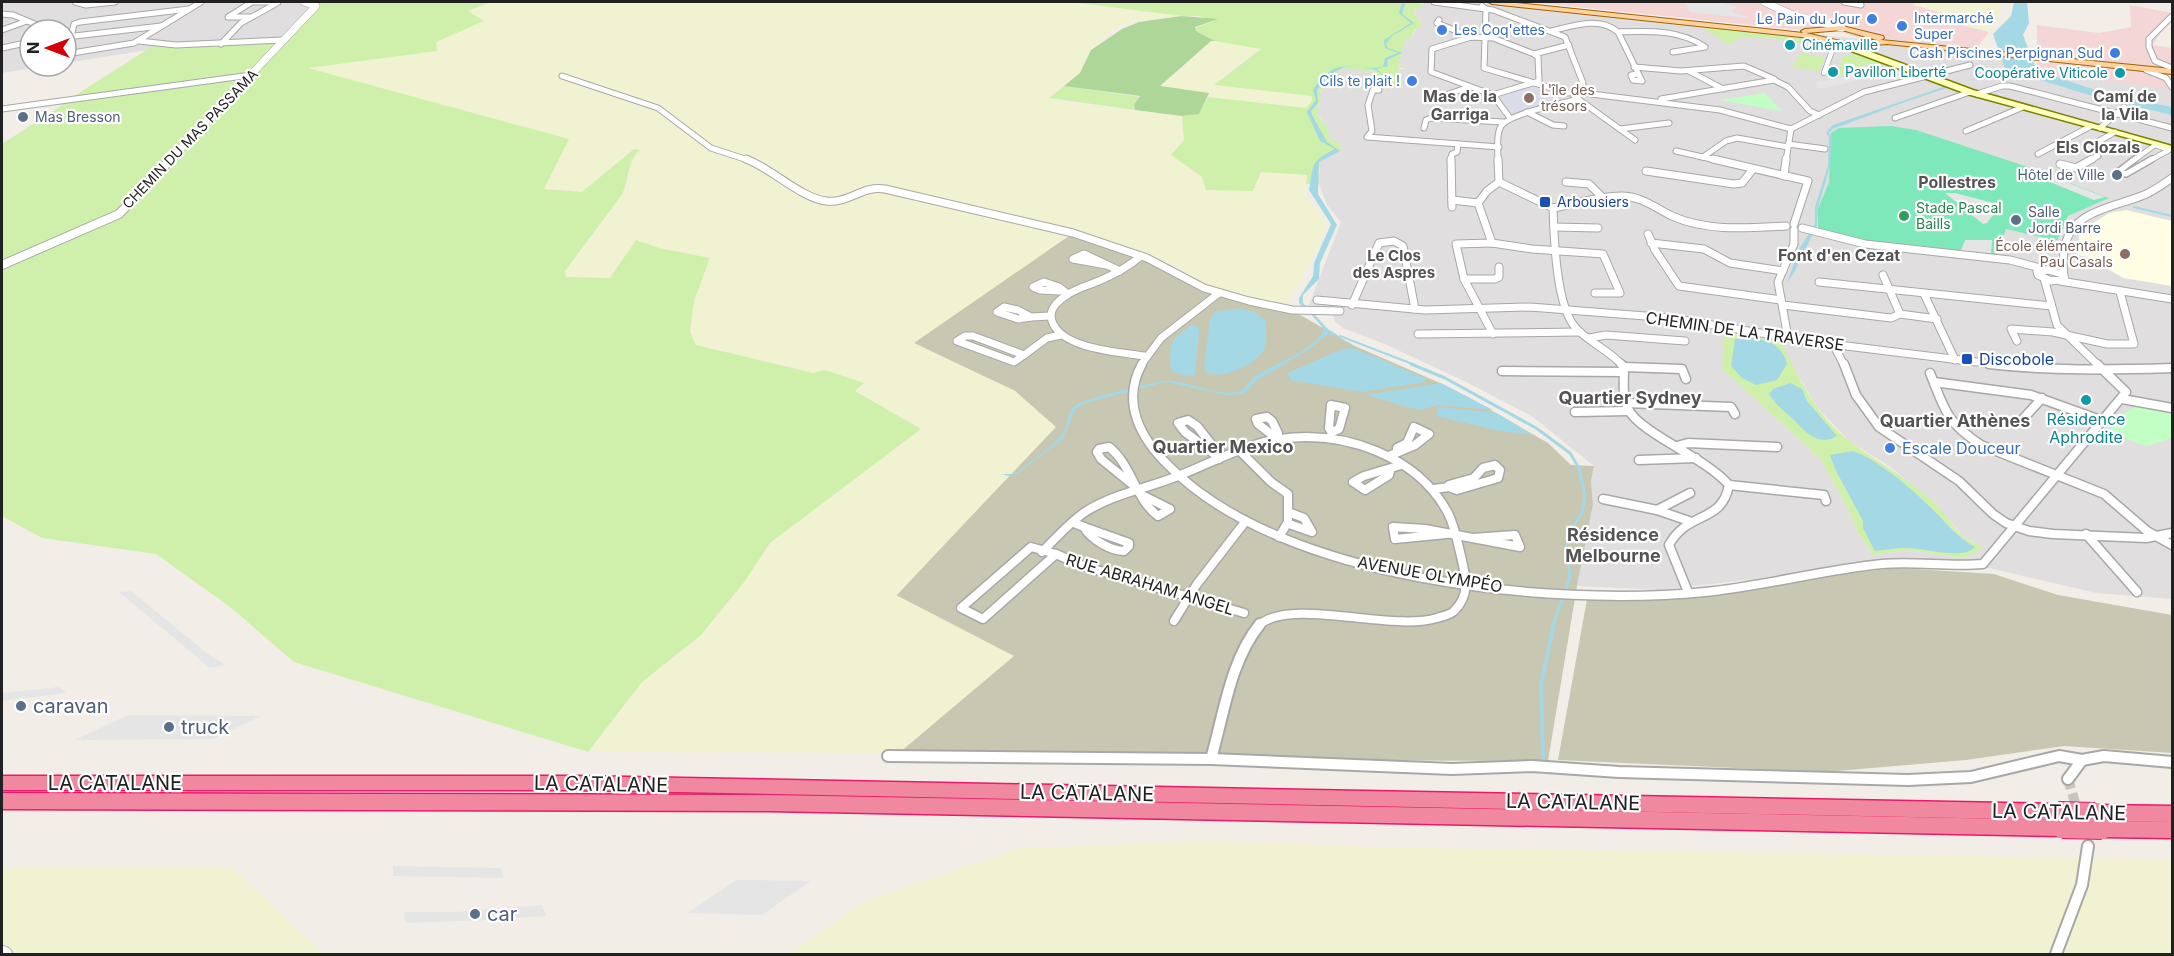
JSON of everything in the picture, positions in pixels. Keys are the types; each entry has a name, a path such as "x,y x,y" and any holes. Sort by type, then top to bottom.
{"highway":[{"name":"LA CATALANE","path":"2,783 574,783 2098,821 2172,830"},
{"name":"LA CATALANE","path":"2,801 792,803 2060,820"},
{"name":"LA CATALANE","path":"2098,821 2172,814"}],"main road":[{"path":"1491,2 1821,33 1841,44 1973,93 2170,148"},
{"path":"1516,2 1821,33 1842,28 1865,41"},
{"path":"1841,44 1865,41 1887,42 2143,67 2171,72"},
{"path":"1865,41 1862,48 1872,55"}],"street":[{"path":"75,2 86,5 115,2"},
{"path":"138,41 201,2"},
{"path":"250,17 228,17 252,2 279,2"},
{"path":"221,44 250,17 279,2"},
{"name":"CHEMIN DU MAS PASSAMA","path":"2,265 119,214 316,6 304,2"},
{"path":"1434,2 1500,12 1565,37 1569,45 1581,81 1575,94 1552,106 1527,112 1503,122 1499,129 1497,174 1499,182"},
{"path":"1443,2 1476,4 1486,9"},
{"path":"1764,2 1793,15 1842,28"},
{"path":"1844,2 1861,4"},
{"path":"78,23 189,9"},
{"path":"1486,9 1484,68 1575,94 1593,94 1720,110 1787,127 1805,122 1864,92 1970,65"},
{"path":"2,14 15,14 22,18"},
{"path":"2172,16 2149,39 2155,61 2171,72 2172,87"},
{"path":"1811,19 1823,26 1821,33"},
{"path":"1439,20 1437,23 1471,37"},
{"path":"2,30 18,24"},
{"path":"1551,31 1595,24 1611,26 1618,32 1637,74"},
{"path":"78,36 163,26"},
{"path":"1618,32 1671,33 1683,36 1704,47 1673,52"},
{"path":"1471,37 1493,38 1538,57 1539,81 1537,83 1493,95 1430,70 1432,49 1471,37"},
{"path":"78,52 138,41 221,44 283,40"},
{"path":"2,48 18,45"},
{"path":"1534,54 1569,45"},
{"path":"1824,73 1832,51"},
{"path":"2143,67 2154,65 2155,61"},
{"path":"1634,67 1689,71 1744,66 1788,87 1810,111 1819,115"},
{"path":"1689,71 1723,89"},
{"path":"2,109 251,75"},
{"path":"562,76 658,108 711,148 754,162 793,186 824,201 841,201 868,188 878,188 1034,222 1141,256 1219,293 1269,306 1314,312 1340,311"},
{"path":"1660,102 1661,99 1774,80"},
{"path":"1575,94 1576,82 1581,81"},
{"path":"1895,118 1973,93 2010,86 2172,128"},
{"path":"1435,96 1443,96 1469,87"},
{"path":"1379,90 1373,90 1368,100 1367,107 1372,131 1367,137 1499,147"},
{"path":"1575,94 1635,140"},
{"path":"1493,95 1510,118"},
{"path":"1966,131 2023,107"},
{"path":"2038,154 2096,127 2124,107"},
{"path":"1527,112 1553,125 1564,126"},
{"path":"1424,128 1426,120 1431,118 1503,122"},
{"path":"1620,129 1669,123"},
{"path":"1784,176 1788,145 1787,127"},
{"path":"2060,164 2076,168 2098,156 2094,144 2115,132"},
{"path":"1703,157 1726,140 1742,138 1825,149"},
{"path":"1458,144 1457,152 1451,157 1452,203 1478,203"},
{"path":"2155,145 2169,150 2126,174 2118,172 2137,159 2155,145"},
{"path":"1676,151 1808,181 1794,244 1778,282 1788,338"},
{"path":"1646,171 1734,184 1742,183 1753,169"},
{"path":"2015,528 2126,392 2068,337 2055,321 2051,306 2059,278 2063,243 2067,233 2078,221 2098,210 2144,195 2172,178"},
{"path":"1492,243 1480,215 1478,203 1487,191 1499,182"},
{"path":"1499,182 1553,208 1622,196 1647,201 1682,220 1714,227 1749,229 1797,227 1865,243 2010,260 2027,264 2041,271 2053,270 2059,278"},
{"path":"1566,182 1589,184 1604,199"},
{"path":"1553,208 1556,251 1566,309 1571,322 1580,332 1608,350 1624,370 1628,407 1639,421 1716,470 1729,484 1824,495 1827,501"},
{"path":"1554,227 1598,228"},
{"path":"1648,234 1651,243 1679,286 1891,318 1900,314 1936,319"},
{"path":"1352,304 1379,243 1394,241 1403,246 1415,309"},
{"path":"1493,334 1464,279 1456,244 1492,243 1603,254 1620,293 1595,293"},
{"path":"1651,243 1704,249 1730,263 1783,271"},
{"path":"1141,256 1120,270 1064,292 1050,316 1053,326 1061,335 1076,343 1144,356"},
{"path":"1106,265 1120,270"},
{"path":"1464,279 1495,279 1499,277 1498,267"},
{"path":"2041,271 2044,278 2059,278 2120,292 2172,299"},
{"path":"1883,275 1900,314"},
{"path":"1819,282 2051,306"},
{"path":"2017,341 2011,329 2060,333 2068,337 2125,345 2134,344 2120,292"},
{"name":"AVENUE OLYMPÉO","path":"1219,293 1171,327 1144,356 1133,383 1132,403 1136,422 1154,450 1178,476 1245,522 1279,537 1348,560 1404,573 1465,582 1580,594 1631,596 1780,582 1837,569 1881,564 1908,562 1958,567 1983,564 2015,528"},
{"path":"1924,294 1955,360"},
{"name":"CHEMIN DE LA TRAVERSE","path":"1317,300 1415,309 1566,309 1671,318 1788,338 2016,367 2102,370 2172,368"},
{"path":"1031,317 1050,316"},
{"path":"1418,334 1580,332"},
{"path":"1024,355 973,336 965,336 957,341 1014,362 1024,355 1047,338 1061,335"},
{"path":"1589,338 1606,335 1685,341"},
{"path":"1833,344 1856,395 1879,427 1959,481 1993,514 2015,528 2053,534 2132,538 2172,533"},
{"path":"1502,371 1682,369 1686,379"},
{"path":"1930,373 1948,420 1963,434 1981,446 2104,494 2147,531 2172,545"},
{"path":"1934,381 2042,398 2103,421"},
{"path":"2023,419 2042,398"},
{"path":"2122,399 2172,408"},
{"path":"1575,412 1628,407 1731,407 1734,414"},
{"path":"1188,420 1192,422 1215,448 1216,456 1185,432 1178,423 1188,420"},
{"path":"1056,554 983,619 962,608 1031,548 1042,552 1089,509 1178,476 1216,456 1242,452 1277,438 1331,435 1389,456 1434,489 1450,517 1451,535 1465,582 1466,596 1458,609 1432,619 1370,620 1286,614 1263,621 1252,632 1240,656 1211,759"},
{"path":"1677,446 1688,443 1777,447"},
{"path":"1099,449 1112,449 1134,478 1138,490 1101,459 1097,452 1099,449"},
{"path":"1389,456 1397,451"},
{"path":"1242,452 1271,482 1288,494 1289,524 1286,531 1279,537"},
{"path":"1639,460 1696,458"},
{"path":"1390,471 1401,465"},
{"path":"1434,489 1449,487 1456,489 1498,478 1500,470 1495,465 1483,468 1474,478 1449,485 1449,487"},
{"path":"1688,592 1669,545 1673,533 1689,521 1723,506 1729,496 1729,484"},
{"path":"1657,510 1689,493"},
{"path":"1603,500 1657,510 1689,521"},
{"path":"1288,512 1306,519 1311,525 1312,532 1289,524"},
{"path":"1174,621 1189,596 1245,522"},
{"path":"1074,523 1084,527"},
{"path":"1451,535 1395,538 1393,527 1473,538"},
{"path":"2086,534 2137,592"},
{"name":"RUE ABRAHAM ANGEL","path":"1042,552 1056,554 1083,566 1244,613"},
{"path":"888,756 1110,760 1211,759 1452,769 1532,766 1619,772 1908,780 1971,777 2059,756 2082,760 2104,756 2172,762"},
{"path":"2068,779 2082,760"},
{"path":"2056,954 2082,885 2088,846"}],"shaded area":[{"path":"2,2 299,2 313,7 283,37 275,40 174,45 160,42 147,50 78,61 78,18 18,18 18,70 2,73"},
{"path":"491,2 1069,2 1182,16 1132,21 1115,28 1091,50 1080,74 1050,95 1055,100 1070,103 1182,116 1184,140 1171,155 1202,177 1261,172 1307,175 1305,195 1326,221 1325,233 1286,307 1211,289 1149,258 1073,233 914,343 1015,391 1056,427 896,595 1014,656 899,753 589,752 642,682 701,635 745,581 770,543 921,429 854,390 864,384 825,370 813,373 696,345 690,332 694,301 709,258 659,248 636,240 610,278 566,277 565,271 603,223 628,184 630,163 639,150 634,149 582,192 543,189 568,139 306,68 437,51 435,42 483,21 467,12"},
{"path":"1426,2 1473,2 1975,50 2000,55 2005,66 2171,88 2172,599 2096,593 1963,562 1896,558 1779,576 1660,590 1577,586 1593,504 1591,481 1594,466 1533,417 1387,345 1345,329 1335,322 1331,309 1309,305 1341,222 1327,205 1319,184 1320,163 1324,157 1341,145 1327,138 1323,121 1317,114 1321,89 1339,70 1346,67 1374,72 1395,85 1403,81 1397,69 1406,69 1398,66 1405,39 1411,38 1421,21 1415,16 1414,10","holes":["1793,367 1817,407 1849,441 1889,466 1936,504 1965,539 1982,546 1962,558 1907,550 1873,555 1858,533 1849,511 1820,458 1722,369"]},
{"path":"1529,2 1916,2 1914,5 1966,19 1962,25 1989,32 1975,50 1858,38 1818,23 1821,27 1799,30"},
{"path":"1675,2 1719,2 1738,7 1732,12 1748,16 1745,18 1690,12 1686,4"},
{"path":"1916,2 2001,2 1998,22 1989,32 1962,24 1966,19 1913,5"},
{"path":"2130,5 2172,13 2153,45 2172,48 2172,89 2045,73 2037,65 2037,25 2099,33 2131,27"},
{"path":"1212,41 1262,48 1223,76 1215,85 1313,96 1312,101 1306,108 1208,97 1208,95 1159,86"},
{"path":"1865,66 1884,74 1821,89 1817,87 1816,82 1850,76 1849,70"},
{"path":"1539,85 1566,94 1566,96 1513,114 1510,114 1497,98"},
{"path":"2043,173 2105,197 2094,200 2035,176"},
{"path":"1945,193 1955,193 2001,205 1987,223 1983,224"},
{"name":"École élémentaire Pau Casals","path":"2126,210 2172,221 2172,286 2123,278 2088,257 2078,255 2079,236 2109,213"},
{"name":"Quartier Mexico","path":"1073,233 1286,307 1355,346 1475,401 1548,443 1571,465 1594,466 1591,481 1593,504 1548,761 1314,760 899,753 896,596 1055,427 1015,391 913,343"},
{"path":"1965,240 1992,240 1991,255 1960,253"},
{"path":"1898,568 1994,574 2058,595 2172,615 2172,753 2064,746 1966,760 1825,772 1558,760 1587,599"},
{"path":"131,591 208,654 225,665 210,668 119,592"},
{"path":"59,687 66,693 2,701 2,693"},
{"name":"truck","path":"128,715 261,716 213,739 75,740"},
{"path":"1212,841 1414,848 2172,859 2172,954 789,954 863,902 1020,848"},
{"name":"car","path":"393,866 501,868 504,878 393,876"},
{"path":"232,867 323,954 18,954 2,946 2,868"},
{"path":"736,880 811,881 762,915 688,913"},
{"name":"car","path":"542,905 546,916 486,920 405,923 404,912 456,912"}],"green space":[{"path":"307,2 491,2 468,11 484,21 436,42 437,51 308,68 569,139 544,189 582,192 634,149 640,150 632,160 621,196 565,271 566,277 610,278 636,240 659,248 710,258 694,301 690,332 696,345 813,373 825,370 864,383 855,391 921,429 770,543 745,581 701,635 642,682 588,752 294,662 230,607 156,554 42,538 2,516 2,267 111,221 319,6"},
{"path":"1070,2 1418,2 1425,5 1414,10 1414,14 1422,23 1418,29 1415,29 1411,38 1405,39 1398,66 1406,67 1397,69 1403,81 1399,83 1401,85 1395,85 1374,72 1343,68 1321,89 1317,115 1326,125 1329,135 1325,135 1341,145 1340,151 1321,162 1319,184 1306,184 1307,175 1261,172 1253,191 1206,190 1202,177 1171,155 1184,140 1182,116 1199,114 1208,97 1306,108 1312,101 1312,96 1214,85 1261,49 1215,41 1196,31 1195,28 1214,21 1199,16 1182,16"},
{"path":"1182,16 1218,19 1195,27 1196,31 1215,41 1211,41 1160,86 1209,93 1199,114 1182,116 1135,110 1134,105 1140,96 1064,86 1080,73 1091,50 1122,29 1139,22"},
{"path":"1699,26 1811,38 1883,62 1849,70 1850,77 1837,75 1843,56 1854,55 1852,52 1765,37 1740,38 1730,45"},
{"path":"279,42 249,74 71,98 154,45"},
{"path":"1800,53 1825,58 1819,71 1793,67"},
{"path":"246,77 115,214 2,263 2,144 67,102"},
{"path":"1064,86 1141,97 1134,105 1135,110 1049,98"},
{"path":"1765,93 1782,111 1720,100"},
{"path":"1891,126 1916,130 2028,167 2109,198 2068,216 2057,241 2006,229 1996,256 1860,241 1818,228 1818,209 1829,182 1831,133 1839,128"},
{"path":"1724,331 1781,342 1810,396 1828,421 1851,442 1926,495 1944,512 1966,539 1983,546 1978,552 1962,558 1907,550 1873,555 1858,533 1849,511 1820,458 1722,369"},
{"path":"2138,404 2172,410 2172,438 2146,446 2108,432 2122,415"}],"water":[{"path":"1402,2 1405,4 1402,14 1414,23 1392,36 1386,44 1388,48 1402,53 1387,60 1388,66 1376,69 1398,86 1374,69 1356,67 1383,67 1385,58 1398,53 1385,48 1384,40 1411,23 1399,13"},
{"path":"2014,2 2027,2 2029,23 2023,35 2037,71 2108,94 2172,107 2172,115 2096,97 2011,71 1952,84 2006,71 1993,34 2011,16"},
{"path":"1345,67 1331,74 1317,90 1318,103 1311,111 1327,142 1340,151 1319,162 1318,194 1337,225 1320,263 1319,279 1303,295 1303,303 1309,309 1305,309 1299,303 1299,298 1313,276 1314,263 1331,224 1309,190 1312,174 1314,164 1335,149 1320,141 1307,112 1316,100 1313,90 1322,79 1337,68"},
{"path":"1946,86 1950,87 1838,127 1829,133 1832,138 1830,166 1818,208 1817,225 1787,283 1799,249 1815,224 1815,207 1828,166 1829,137 1826,133 1833,125"},
{"path":"1239,308 1254,312 1265,320 1264,349 1255,360 1238,370 1221,374 1206,372 1204,365 1210,321 1214,312"},
{"path":"1309,312 1342,338 1328,334 1308,350 1256,381 1244,394 1226,395 1166,382 1086,403 1075,410 1063,439 1017,474 1009,476 1001,474 1017,472 1051,446 1065,429 1073,408 1087,400 1166,381 1181,382 1229,393 1241,390 1253,378 1303,351 1319,337 1324,329"},
{"path":"1193,324 1198,326 1199,332 1195,375 1188,376 1171,371 1170,353 1175,339"},
{"path":"1750,338 1769,342 1782,352 1787,364 1777,380 1756,385 1742,378 1731,366 1735,339"},
{"path":"1353,348 1427,379 1425,382 1362,392 1290,380 1288,373 1342,349"},
{"path":"1441,383 1493,410 1438,405 1419,410 1366,395"},
{"path":"1790,383 1802,389 1807,401 1837,436 1825,440 1814,437 1775,402 1769,394 1773,389"},
{"path":"1438,407 1497,413 1533,435 1500,431 1436,416"},
{"path":"1853,451 1872,460 1893,475 1922,499 1956,533 1975,547 1962,553 1912,548 1875,551 1863,528 1863,521 1830,455"}],"waterway":[{"path":"2134,207 2172,216"},
{"path":"1340,336 1415,365"},
{"path":"1411,364 1445,378 1536,428 1570,453 1579,468 1585,496 1582,513 1569,533 1566,548 1570,577 1553,625"},
{"path":"1543,761 1541,684 1554,624"}],"tunnel":[{"path":"2068,779 2078,813"}],"place":[{"name":"Le Pain du Jour","path":"1872,19"},
{"name":"Intermarché Super","path":"1902,26"},
{"name":"Les Coq'ettes","path":"1442,30"},
{"name":"Cinémaville","path":"1790,45"},
{"name":"Cash Piscines Perpignan Sud","path":"2115,53"},
{"name":"Pavillon Liberté","path":"1833,72"},
{"name":"Coopérative Viticole","path":"2120,73"},
{"name":"Cils te plait !","path":"1412,81"},
{"name":"L'île des trésors","path":"1529,98"},
{"name":"Mas Bresson","path":"23,117"},
{"name":"Hôtel de Ville","path":"2117,175"},
{"name":"Arbousiers","path":"1545,202"},
{"name":"Stade Pascal Baills","path":"1904,216"},
{"name":"Salle Jordi Barre","path":"2016,220"},
{"name":"École élémentaire Pau Casals","path":"2125,254"},
{"name":"Discobole","path":"1967,359"},
{"name":"Résidence Aphrodite","path":"2086,400"},
{"name":"Escale Douceur","path":"1890,448"},
{"name":"caravan","path":"21,706"},
{"name":"truck","path":"169,727"},
{"name":"car","path":"475,914"}],"district":[{"name":"Mas de la Garriga","path":"1460,105"},
{"name":"Camí de la Vila","path":"2125,105"},
{"name":"Els Clozals","path":"2098,147"},
{"name":"Pollestres","path":"1957,182"},
{"name":"Font d'en Cezat","path":"1839,255"},
{"name":"Le Clos des Aspres","path":"1394,264"},
{"name":"Quartier Sydney","path":"1630,398"},
{"name":"Quartier Athènes","path":"1955,421"},
{"name":"Quartier Mexico","path":"1223,447"},
{"name":"Résidence Melbourne","path":"1613,545"}]}
